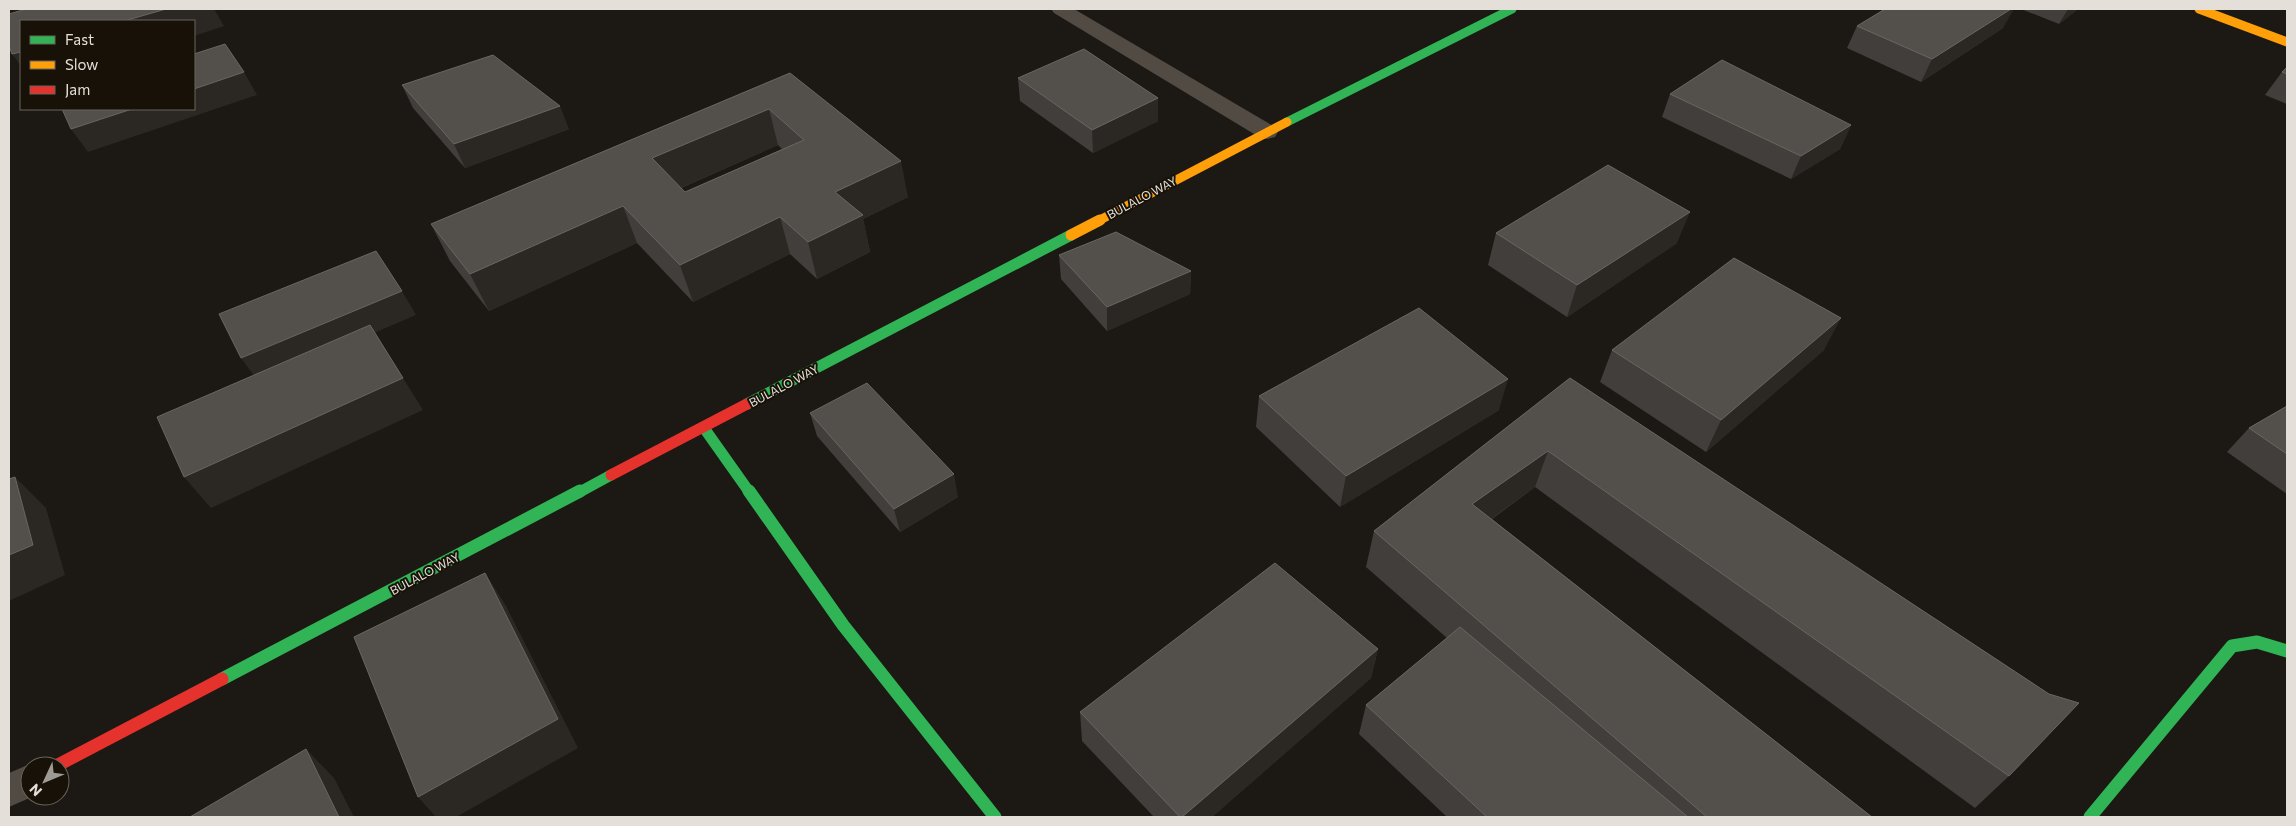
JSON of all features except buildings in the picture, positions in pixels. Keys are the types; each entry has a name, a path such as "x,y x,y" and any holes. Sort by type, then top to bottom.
{"street":[{"path":"1061,9 1267,132"},
{"name":"BULALO WAY","path":"70,759 1267,132 1512,9"},
{"path":"2199,9 2287,42"},
{"path":"704,428 843,625 995,817"},
{"path":"2090,817 2232,646 2257,642 2287,651"}],"traffic: fast":[{"path":"1287,122 1512,9"},
{"path":"747,404 1071,235"},
{"path":"704,428 843,625 995,817"},
{"path":"222,679 611,475"},
{"path":"2090,817 2232,646 2257,642 2287,651"}],"traffic: slow":[{"path":"2199,9 2287,42"},
{"path":"1071,235 1287,122"}],"traffic: jam":[{"path":"611,475 747,404"},
{"path":"70,759 222,679"}]}
